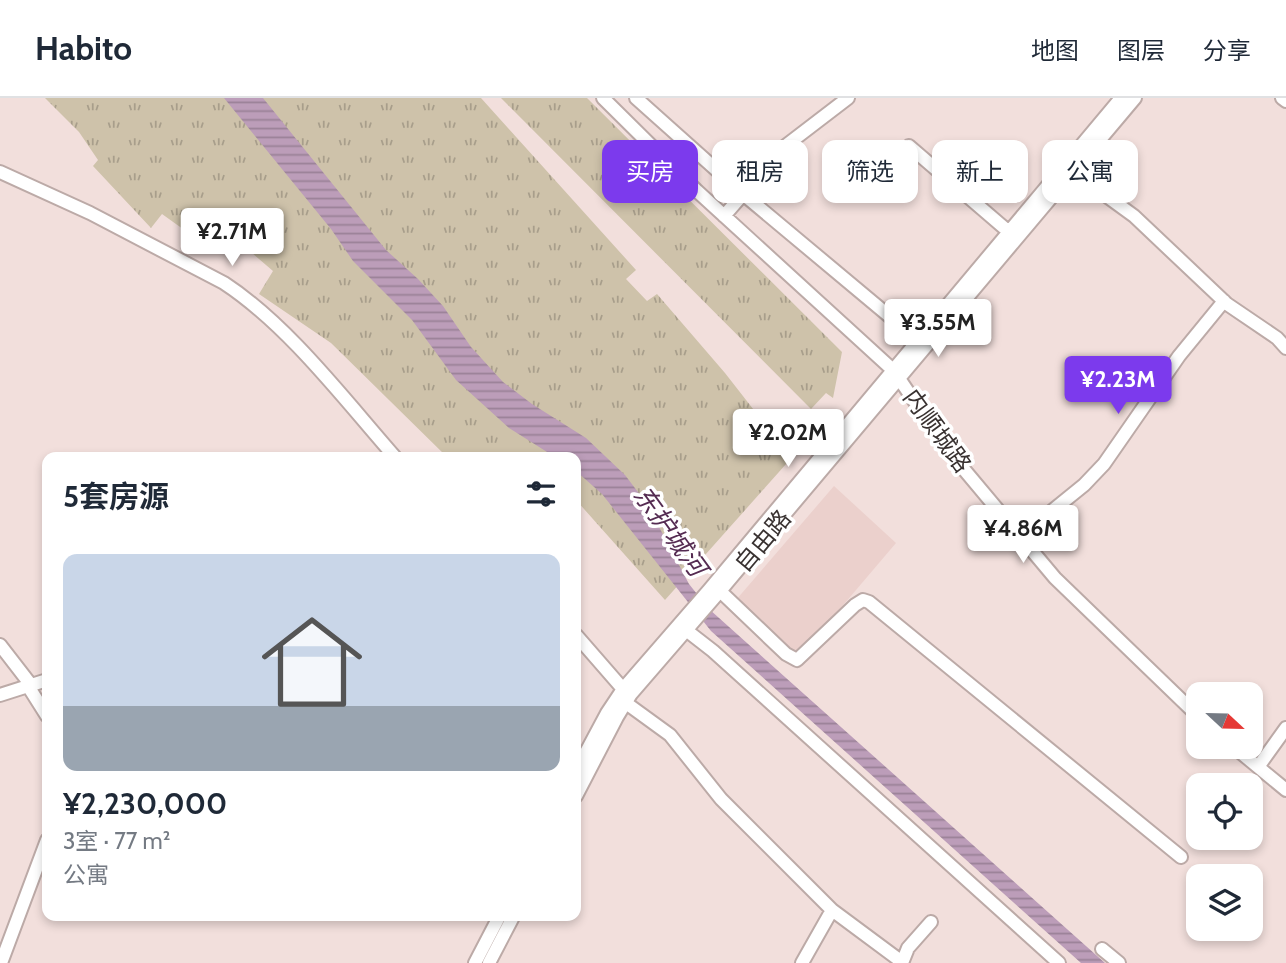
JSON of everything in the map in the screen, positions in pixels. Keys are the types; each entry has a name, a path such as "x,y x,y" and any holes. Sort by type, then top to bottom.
{"street":[{"name":"内顺城路","path":"603,98 724,216 896,375 946,448 1055,578 1186,704"},
{"path":"636,98 712,166"},
{"path":"793,140 848,98"},
{"name":"自由路","path":"1090,140 1121,98"},
{"name":"自由路","path":"1096,140 1135,98"},
{"path":"1282,98 1286,101"},
{"path":"918,154 1009,232"},
{"path":"0,172 90,213 242,295 316,368 391,452"},
{"name":"自由路","path":"896,375 919,341 1009,232 1042,197"},
{"name":"自由路","path":"688,623 1042,201"},
{"path":"724,216 735,203"},
{"path":"754,203 919,341"},
{"path":"1117,203 1135,216 1224,301 1277,338 1286,348"},
{"path":"1022,539 1104,464 1179,356 1224,301"},
{"path":"715,593 786,654 797,660 855,605 863,600 869,602 1181,857"},
{"path":"581,762 623,689 688,623"},
{"path":"581,787 626,703 688,623"},
{"path":"688,623 713,651 1059,963"},
{"path":"581,641 623,689"},
{"path":"0,645 30,685 42,707"},
{"path":"0,695 42,681"},
{"path":"626,703 670,735 721,799 832,910 874,943 902,962 908,948 931,922"},
{"path":"1258,767 1286,728"},
{"path":"1250,760 1286,790"},
{"path":"1,963 42,853"},
{"path":"802,963 832,910"},
{"path":"475,963 497,921"},
{"path":"489,963 511,921"},
{"path":"1102,949 1119,963"}],"shaded area":[{"path":"224,98 263,98 386,250 443,306 471,347 503,382 586,438 625,475 647,504 689,584 709,609 1105,963 1081,963 711,631 602,494 581,475 581,452 547,452 509,428 456,380 412,320 353,261 331,229"},
{"path":"834,486 896,543 799,657 736,600"}],"green space":[{"path":"45,98 481,98 636,270 626,279 647,301 657,294 725,373 771,432 795,454 665,600 581,506 581,452 442,452 331,343 259,294 273,271 223,228 208,247 162,214 151,228 93,166 98,160 79,132"},
{"path":"501,98 587,98 629,140 602,140 602,199"},
{"path":"606,203 692,203 842,352 833,398 826,393 811,409"}],"water label":[{"name":"东护城河","path":"670,531"}]}
